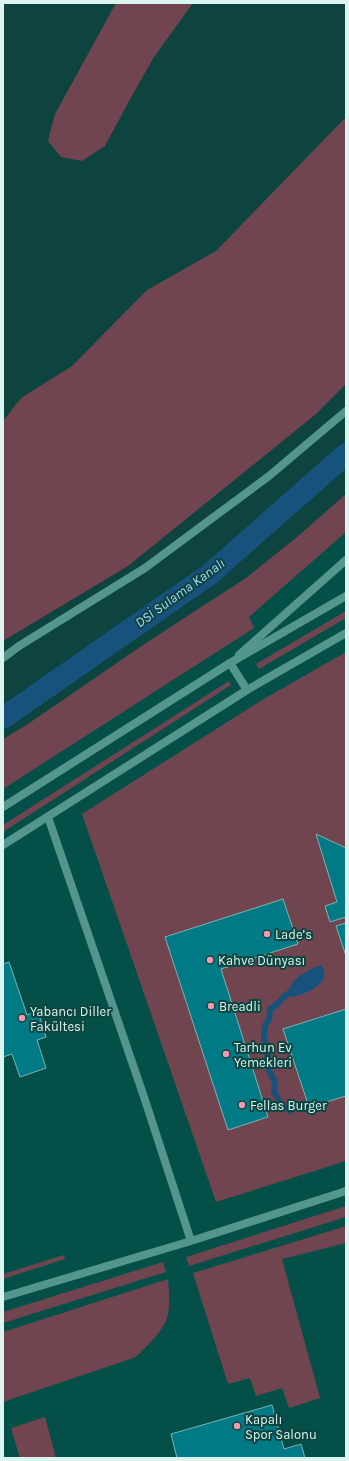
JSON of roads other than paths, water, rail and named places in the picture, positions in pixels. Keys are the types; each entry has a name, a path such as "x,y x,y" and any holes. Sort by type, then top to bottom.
{"street":[{"path":"3,658 145,568 269,476 346,411"},
{"path":"230,663 346,560"},
{"path":"3,806 230,663 346,596"},
{"path":"3,845 247,690 346,633"},
{"path":"230,663 247,690"},
{"path":"48,817 144,1097 191,1241"},
{"path":"3,1298 191,1241 346,1191"}],"water":[{"path":"321,965 324,971 324,977 321,983 310,991 297,996 291,997 287,994 292,984 300,976"}],"waterway":[{"name":"DSİ Sulama Kanalı","path":"3,718 210,574 346,454"},
{"path":"287,994 270,1009 269,1020 266,1023 264,1032 264,1039 268,1049 267,1060 269,1071 275,1082 274,1092 282,1105 290,1111"}],"place":[{"name":"Lade’s","path":"267,934"},
{"name":"Kahve Dünyası","path":"210,960"},
{"name":"Breadli","path":"211,1006"},
{"name":"Yabancı Diller Fakültesi","path":"22,1018"},
{"name":"Tarhun Ev Yemekleri","path":"226,1054"},
{"name":"Fellas Burger","path":"242,1105"},
{"name":"Kapalı Spor Salonu","path":"237,1426"}]}
